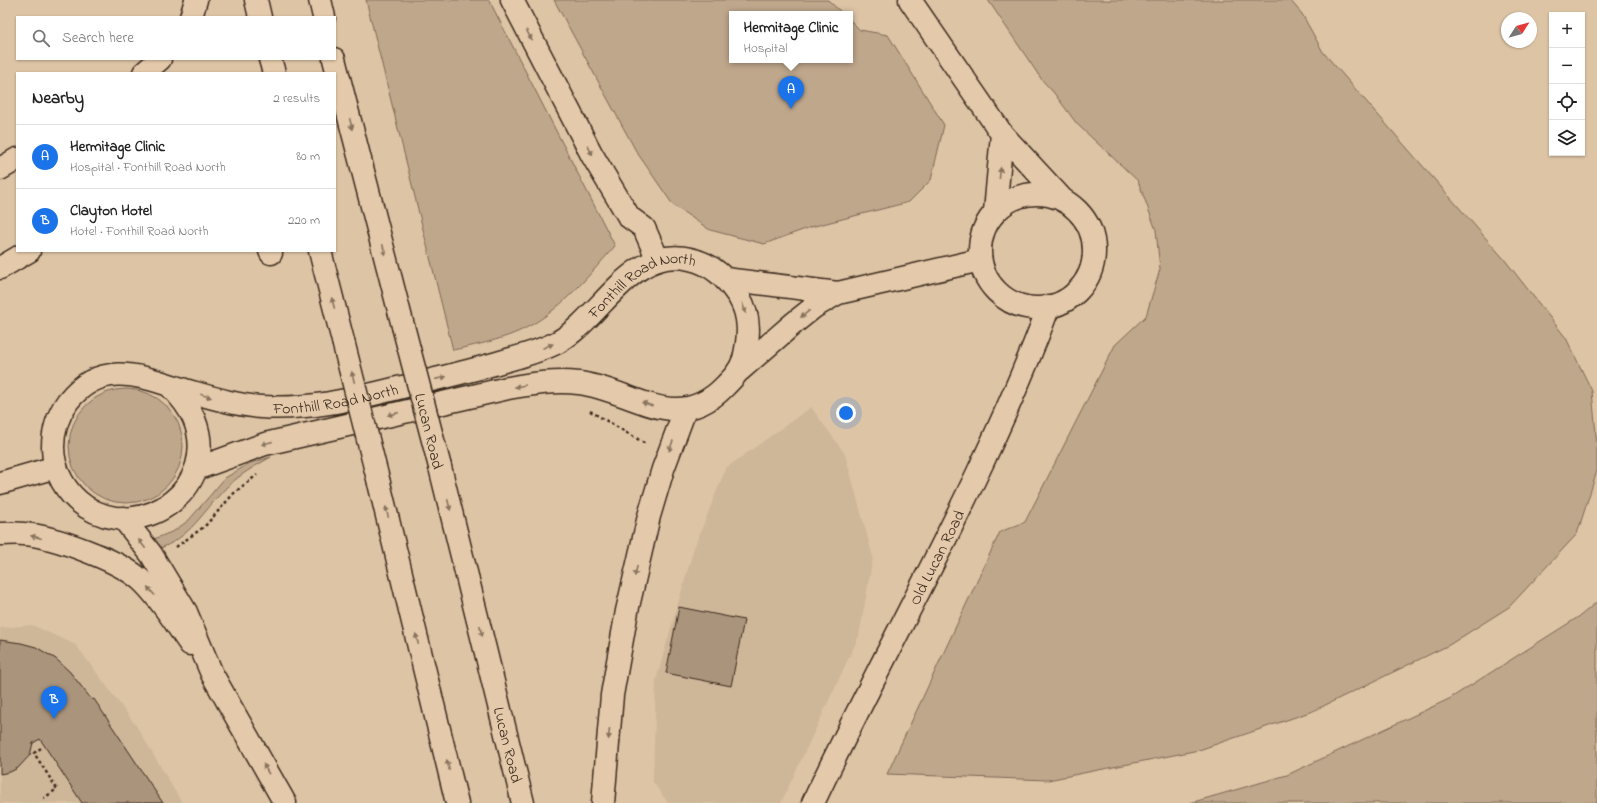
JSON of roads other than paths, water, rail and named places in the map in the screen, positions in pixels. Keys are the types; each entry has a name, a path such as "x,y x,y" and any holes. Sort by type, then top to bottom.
{"main road":[{"path":"191,16 196,0"},
{"path":"256,0 260,16"},
{"path":"320,0 324,16"},
{"path":"512,0 592,155 629,217 644,228 658,260"},
{"path":"910,0 1002,134 1063,200 1079,212 1089,229 1094,248 1091,268 1082,286 1067,299 1049,306 1030,308 1013,302 997,292 986,277 980,260 980,242 985,226 995,212 1008,201 1025,195 1044,194 1063,200"},
{"path":"145,72 159,60"},
{"path":"270,60 274,72"},
{"name":"Lucan Road","path":"334,60 440,467 523,803"},
{"path":"995,212 1002,134"},
{"path":"0,169 16,160"},
{"path":"0,268 27,252"},
{"path":"320,252 380,483 457,803"},
{"name":"Fonthill Road North","path":"169,385 186,404 195,422 199,441 196,469 192,480 165,509 144,516 123,518 97,512 84,506 74,497 63,482 56,467 53,450 54,434 62,409 72,396 85,385 101,378 118,374 136,374 169,385 242,405 268,407 305,406 335,403 471,371 532,354 560,341 580,324 626,279 644,266 658,260 673,257 704,263 725,279 742,301 749,322 748,343 740,370 719,393 703,404 685,410 664,410 644,404 628,396 580,383 544,382 508,388 265,444 196,469"},
{"path":"740,370 794,322 814,307 838,293 980,260"},
{"path":"725,279 838,293"},
{"name":"Old Lucan Road","path":"813,803 986,458 1032,353 1049,306"},
{"path":"603,803 612,695 627,611 649,516 663,469 685,410"},
{"path":"0,483 56,467"},
{"path":"123,518 151,554 186,612 212,674"},
{"path":"0,534 25,534 51,540 117,563 141,580 153,593 212,674 285,803"}],"place":[{"name":"Hermitage Clinic","path":"791,109"},
{"name":"Clayton Hotel","path":"54,719"}]}
